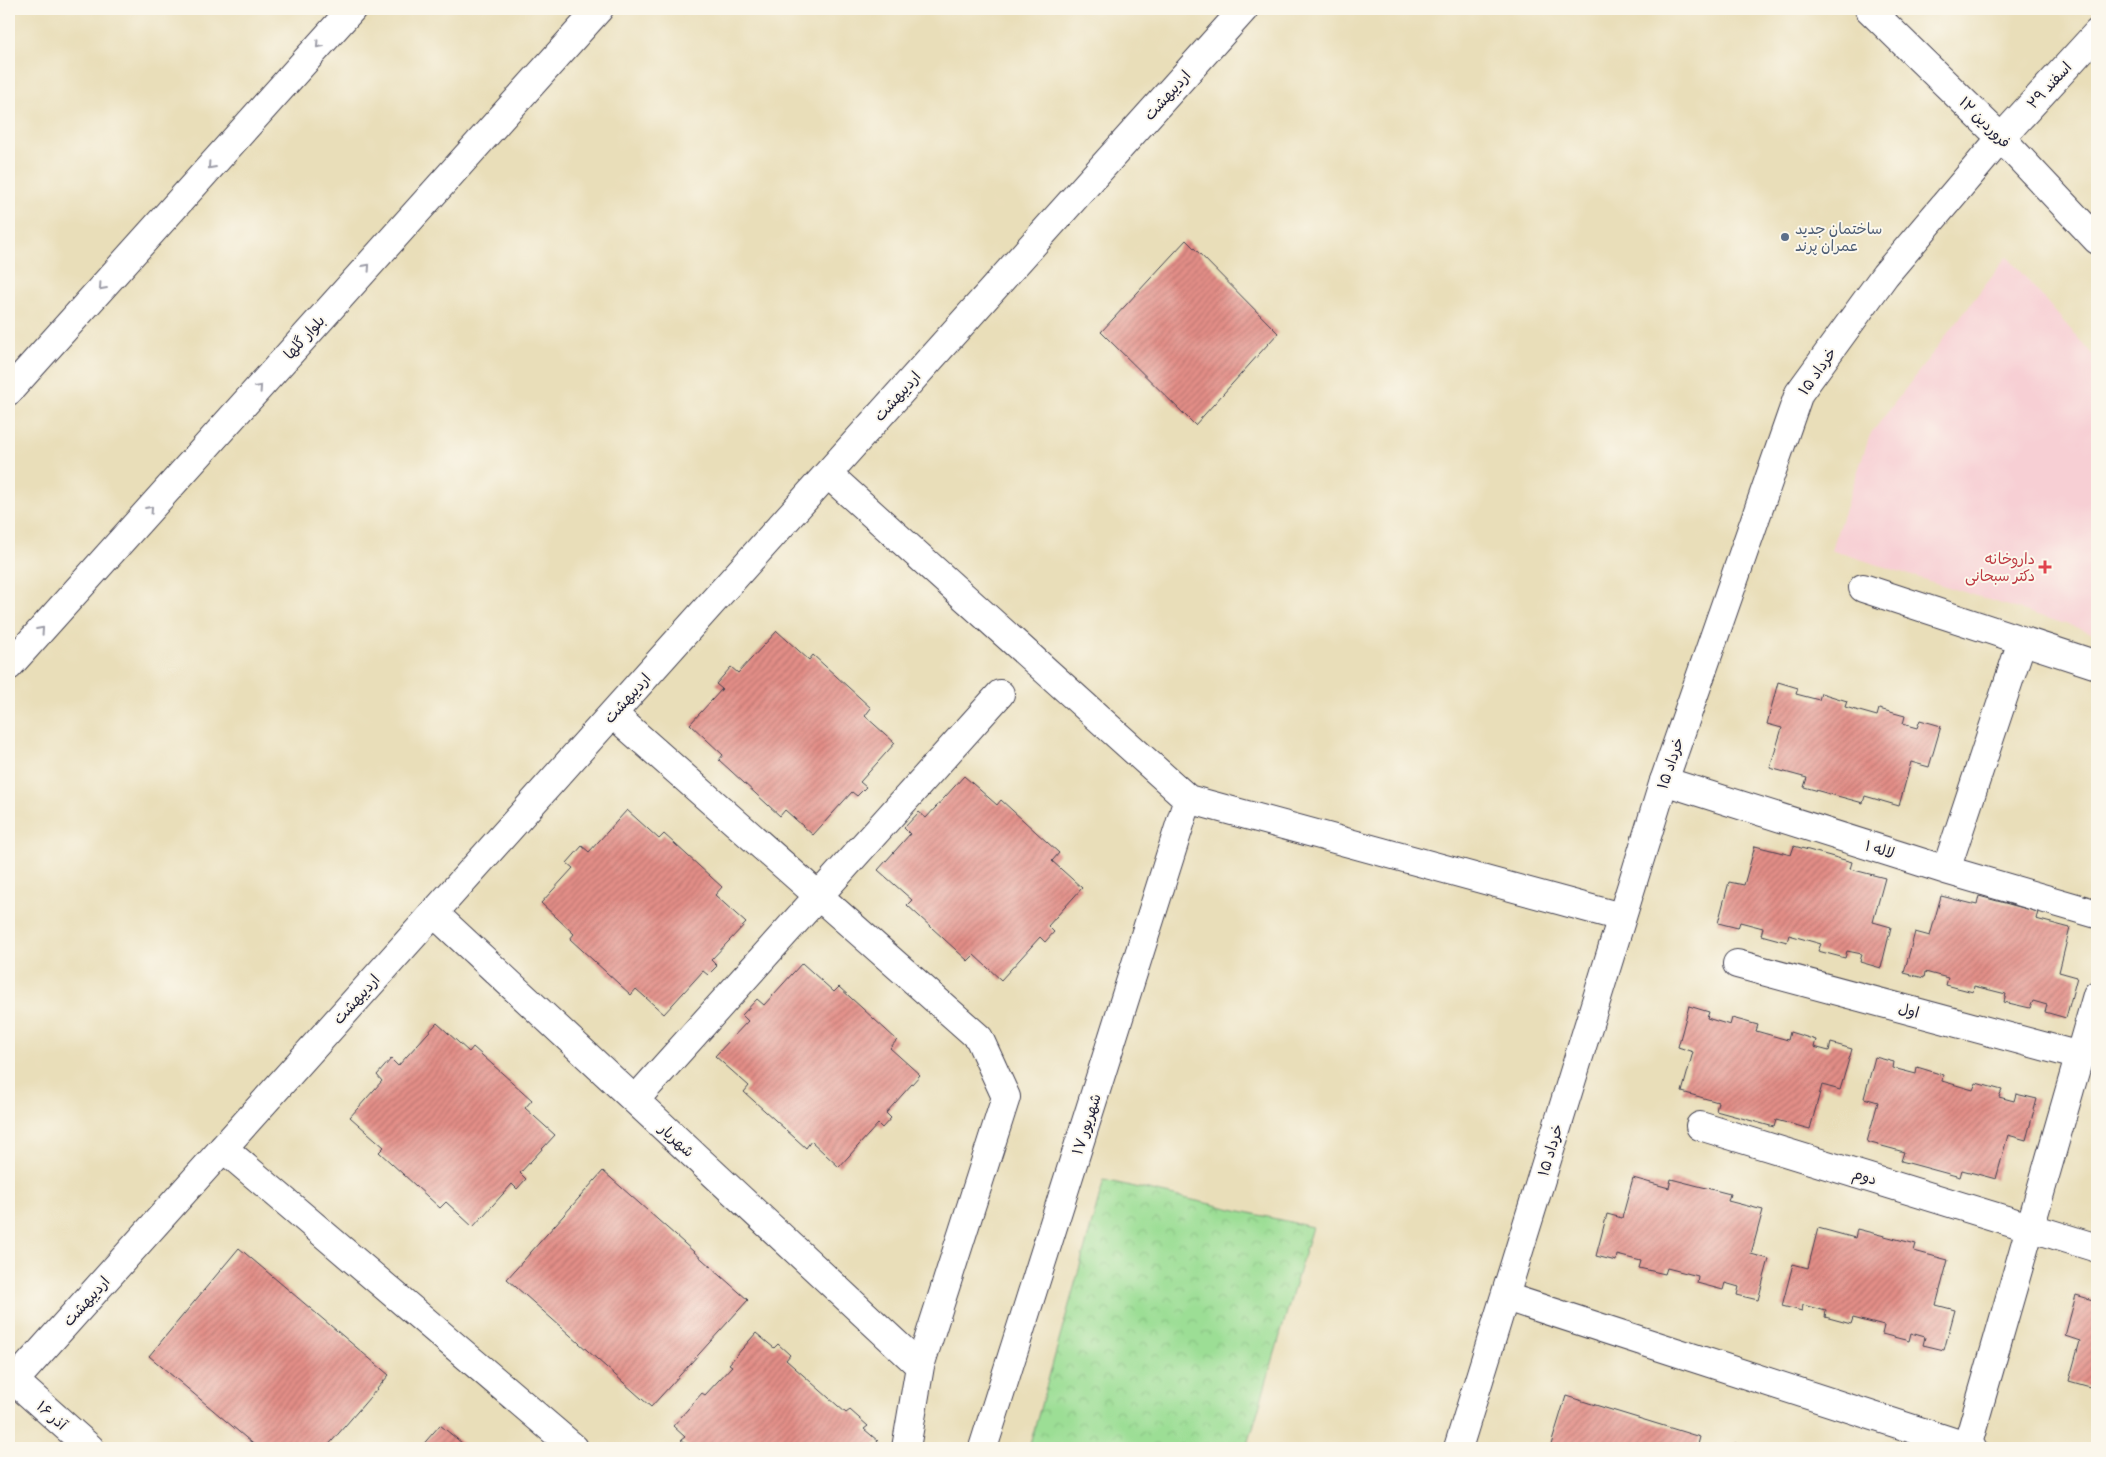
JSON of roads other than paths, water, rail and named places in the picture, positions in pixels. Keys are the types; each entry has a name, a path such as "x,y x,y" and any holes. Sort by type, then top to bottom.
{"street":[{"path":"9,391 352,9"},
{"name":"بلوار گلها","path":"9,666 599,9"},
{"name":"اردیبهشت","path":"10,1381 223,1148 1244,9"},
{"name":"۱۲ فروردین","path":"1869,9 2001,138 2097,240"},
{"name":"۲۹ اسفند","path":"2001,138 2097,33"},
{"name":"۱۵ خرداد","path":"1458,1448 1664,781 1799,393 1885,275 2001,138"},
{"path":"828,474 1188,799 1621,917"},
{"path":"1863,588 2097,665"},
{"path":"1946,870 2022,641"},
{"path":"635,1100 1000,694"},
{"path":"613,714 979,1038 1006,1097 920,1366 906,1448"},
{"name":"لاله ۱","path":"1664,781 1946,870 2097,914"},
{"name":"۱۷ شهریور","path":"983,1448 1188,799"},
{"name":"شهریار","path":"434,913 920,1366"},
{"name":"اول","path":"1738,964 2080,1056"},
{"path":"1506,1297 1911,1439 1969,1447 2097,995"},
{"name":"دوم","path":"1700,1126 2031,1226 2097,1248"},
{"path":"223,1148 574,1448"},
{"name":"۱۶ آذر","path":"10,1381 90,1448"}],"place":[{"name":"ساختمان جدید عمران پرند","path":"1785,237"},
{"name":"داروخانه دکتر سبحانی","path":"2045,567"}]}
